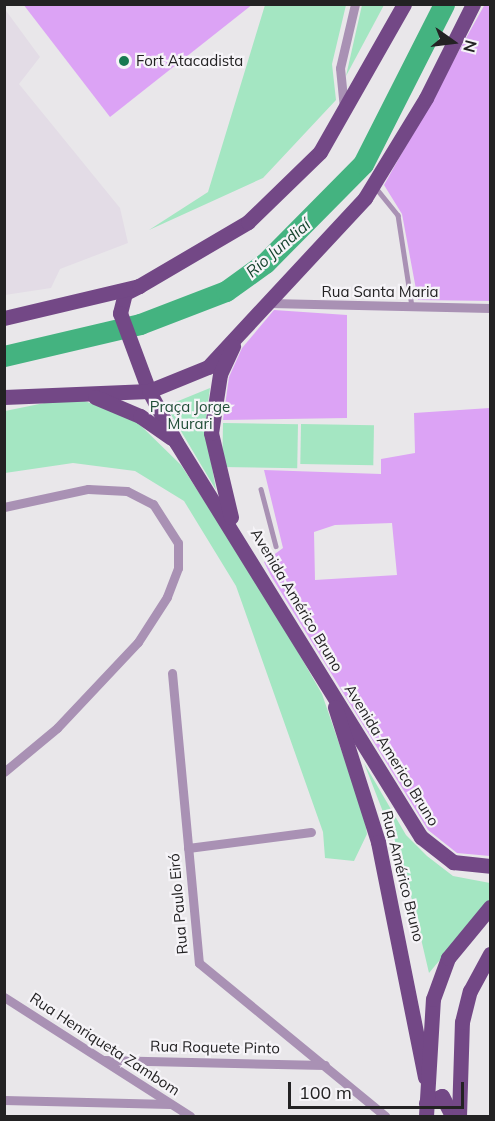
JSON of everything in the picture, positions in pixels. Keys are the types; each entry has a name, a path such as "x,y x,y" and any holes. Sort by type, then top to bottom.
{"main road":[{"path":"235,531 176,442 149,391 120,313 126,293 203,251 271,203 320,152 344,114 404,4"},
{"path":"4,396 75,391 149,391 208,367 270,303 373,185 473,4"},
{"path":"4,318 139,286"},
{"path":"235,531 210,433 220,374 238,336"},
{"path":"75,391 131,412 176,442"},
{"name":"Avenida Américo Bruno","path":"235,531 328,687"},
{"name":"Avenida Americo Bruno","path":"328,687 421,837 453,862 490,866"},
{"name":"Rua Américo Bruno","path":"328,687 378,842 425,1077"},
{"path":"426,1110 425,1077 440,977 448,958 490,907"},
{"path":"459,1116 462,1022 470,991 490,954"},
{"path":"426,1110 442,1096 452,1116"}],"street":[{"path":"344,114 340,69 355,4"},
{"name":"Rua Santa Maria","path":"270,303 490,308"},
{"path":"4,507 88,489 127,491 153,504 171,527 178,560 166,597 138,642 57,728 4,772"},
{"name":"Rua Paulo Eiró","path":"172,673 199,963 326,1065 385,1116"},
{"path":"188,848 311,832"},
{"name":"Rua Henriqueta Zambom","path":"4,997 190,1116"},
{"name":"Rua Roquete Pinto","path":"104,1060 326,1065"},
{"path":"4,1100 172,1104"}],"lane":[{"path":"373,185 398,215 412,308"},
{"path":"261,489 276,546"}],"shaded area":[{"path":"4,8 40,57 19,84 120,208 128,243 60,269 51,288 5,295"}],"green space":[{"path":"265,5 346,5 332,64 336,100 263,178 149,230 208,192"},
{"path":"362,5 384,5 346,76"},
{"name":"Praça Jorge Murari","path":"210,388 205,426 216,490 166,406"},
{"path":"74,397 135,420 181,465 266,596 322,694 364,816 367,834 354,861 325,858 323,832 236,586 184,501 135,471 73,463 5,473 5,411"},
{"path":"223,423 298,424 297,468 222,467"},
{"path":"301,424 374,425 373,465 300,464"},
{"path":"364,763 406,835 427,856 453,876 490,883 490,900 429,973 404,866"}],"building":[{"name":"Fort Atacadista","path":"23,4 253,4 110,117"},
{"path":"485,4 490,4 490,301 418,300 402,214 384,185"},
{"path":"274,310 347,315 347,418 223,420 229,377 242,348"},
{"path":"490,408 490,856 457,853 428,830 264,562 283,548 264,470 381,474 381,459 415,453 414,413","holes":["392,523 397,575 315,580 314,532 335,525"]}],"waterway":[{"name":"Rio Jundiaí","path":"4,356 140,324 226,291 265,263 363,164 444,4"}],"place":[{"name":"Fort Atacadista","path":"124,61"}]}
